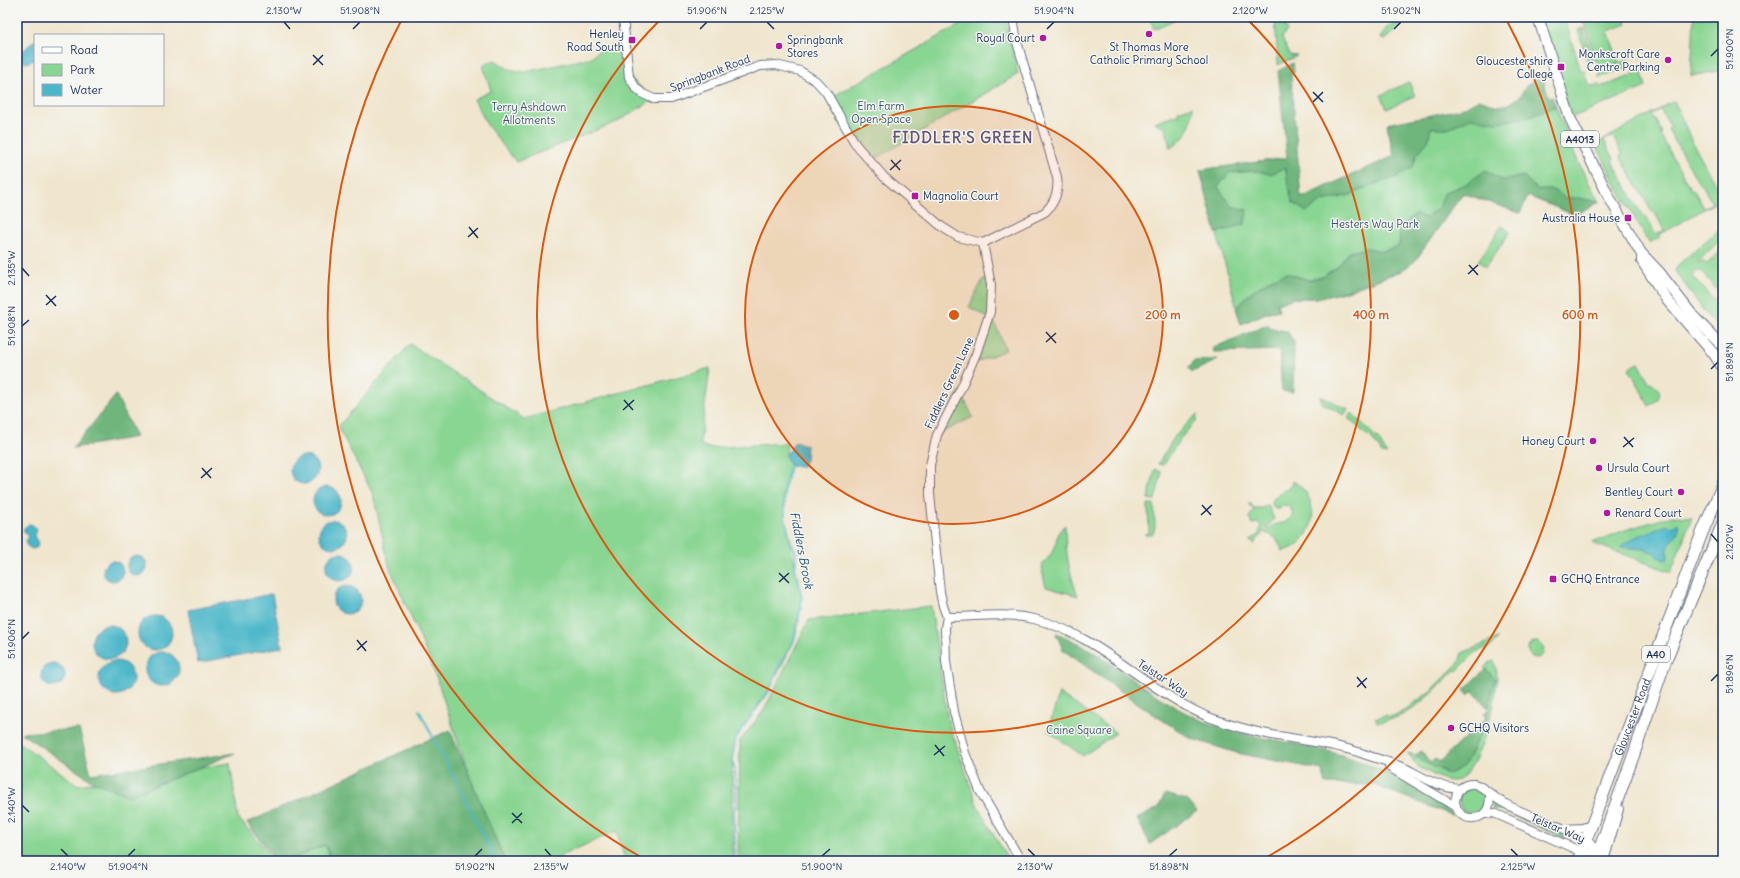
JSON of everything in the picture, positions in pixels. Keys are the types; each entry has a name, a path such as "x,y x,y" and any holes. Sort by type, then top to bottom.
{"highway":[{"name":"Gloucester Road","path":"1580,856 1702,533 1723,484"},
{"name":"Gloucester Road","path":"1600,859 1665,662 1723,523"}],"main road":[{"name":"A4013","path":"1538,17 1570,118 1610,199 1641,252 1660,273 1693,316 1723,347"},
{"name":"A4013","path":"1641,252 1642,261 1667,300 1714,354 1723,368"}],"street":[{"name":"Springbank Road","path":"623,17 629,77 636,88 643,94 654,99 671,99 760,66 776,64 800,70 816,81 826,92 862,153 884,177 942,227 958,237 983,243"},
{"path":"983,243 1046,212 1053,203 1058,189 1055,170 1017,42 1013,17"},
{"name":"Fiddlers Green Lane","path":"983,243 992,285 990,312 982,339 972,364 961,388 940,426 930,465 930,494 940,592 942,606 947,617 945,636 946,662 954,712 980,791 1020,861"},
{"name":"Telstar Way","path":"947,617 987,614 1012,615 1033,618 1055,625 1083,639 1172,698 1210,717 1251,730 1333,745 1406,769 1418,776 1441,785 1460,789"},
{"name":"Telstar Way","path":"1372,757 1456,807"},
{"path":"1468,784 1474,784 1484,788 1490,795 1488,809 1484,814 1477,818 1467,818 1458,812 1456,807 1456,797 1460,789 1468,784"},
{"name":"Telstar Way","path":"1490,795 1510,806 1587,840 1600,859"},
{"name":"Telstar Way","path":"1484,814 1494,812 1580,856 1600,859"},
{"path":"1563,829 1582,828 1592,825"}],"green space":[{"name":"Elm Farm Open Space","path":"974,17 1005,17 1018,74 870,162 830,98"},
{"path":"1149,17 1180,17 1154,29"},
{"path":"1275,17 1281,17 1287,30 1282,38 1290,55 1297,56 1278,65"},
{"path":"1538,17 1564,17 1581,71 1584,70 1588,85 1592,86 1599,84 1601,87 1634,75 1633,72 1641,69 1646,87 1570,118"},
{"path":"1582,17 1624,17 1627,24 1608,31 1619,62 1604,67 1597,63"},
{"path":"1694,17 1723,17 1723,70 1691,76"},
{"path":"1405,19 1396,30 1384,40 1380,38 1388,26"},
{"path":"1583,28 1594,61 1588,63 1578,30"},
{"name":"Terry Ashdown Allotments","path":"625,43 629,77 654,99 617,122 516,162 487,125 474,99 491,91 483,65 495,60 508,69 525,72 590,58 600,50 609,46"},
{"path":"1629,59 1631,66 1599,78 1600,71"},
{"path":"1293,63 1294,73 1291,75 1301,198 1394,156 1387,124 1461,109 1479,99 1503,108 1518,98 1528,84 1542,75 1549,98 1552,97 1556,106 1525,118 1497,122 1471,118 1448,128 1431,128 1428,141 1417,154 1413,167 1397,177 1369,186 1351,195 1323,201 1306,212 1292,202 1285,168 1270,174 1257,171 1229,173 1218,187 1231,206 1247,210 1245,224 1216,233 1200,170 1287,158 1278,71"},
{"path":"1409,82 1415,96 1387,109 1381,95"},
{"name":"Hesters Way Park","path":"1552,97 1578,162 1599,202 1575,215 1528,196 1520,213 1463,193 1415,261 1401,271 1347,291 1320,298 1293,298 1277,304 1279,310 1268,312 1241,324 1200,170 1288,158 1301,198 1394,156 1387,124"},
{"path":"1674,101 1692,142 1723,198 1659,235 1660,237 1649,243 1616,185 1596,144","holes":["1660,109 1671,128 1668,129 1712,203 1704,208 1693,189 1691,190 1660,134 1662,133 1652,114","1612,136 1623,155 1620,156 1664,230 1656,235 1646,216 1643,217 1612,161 1614,159 1604,140"]},
{"path":"1193,106 1188,130 1176,145 1170,148 1166,129 1155,122 1171,116 1179,115 1178,111"},
{"path":"1486,170 1503,180 1524,176 1537,190 1553,190 1565,198 1579,198 1599,202 1575,215 1528,196 1520,213 1463,193 1415,261 1401,271 1347,291 1320,298 1293,298 1277,304 1279,310 1268,312 1241,324 1236,308 1251,292 1269,280 1287,273 1308,280 1322,277 1338,266 1349,252 1367,248 1382,251 1399,246 1400,228 1415,214 1426,218 1439,207 1445,192 1466,184"},
{"path":"1502,226 1510,232 1486,267 1478,261"},
{"path":"1723,226 1723,237 1698,262 1699,263 1703,260 1707,264 1723,249 1723,331 1709,318 1675,271 1678,265","holes":["1699,270 1721,294 1714,300 1692,276"]},
{"path":"983,279 991,282 990,312 1006,350 972,364 988,318 969,307"},
{"path":"1267,325 1272,329 1287,331 1294,342 1293,392 1282,391 1279,350 1214,352 1212,350 1213,348"},
{"path":"410,344 524,419 710,368 700,444 708,448 787,443 786,456 790,466 783,495 785,518 802,599 793,643 773,683 736,738 732,759 732,861 625,861 617,831 560,856 562,861 506,861 486,825 433,668 389,566 373,494 338,427"},
{"path":"1218,359 1192,372 1188,368 1194,361"},
{"path":"1639,363 1648,380 1656,386 1659,392 1657,400 1649,406 1629,368"},
{"path":"960,391 973,417 937,435"},
{"path":"116,395 136,437 73,448"},
{"path":"1320,396 1348,409 1344,415 1322,403"},
{"path":"1352,413 1378,439 1387,454 1382,453 1370,436 1369,437 1348,418"},
{"path":"1197,414 1196,421 1179,440 1165,463 1163,465 1158,464 1175,436"},
{"path":"1155,469 1161,472 1161,475 1155,500 1148,499"},
{"path":"1293,481 1303,489 1310,500 1313,515 1312,522 1306,536 1301,542 1282,551 1276,539 1272,535 1265,533 1271,527 1276,524 1284,523 1294,515 1289,506 1284,505 1280,509 1275,509 1271,502 1279,493 1292,486"},
{"path":"1249,502 1254,508 1262,508 1268,505 1274,519 1254,544 1250,541 1259,534 1261,526 1258,523 1252,524 1249,518 1254,510 1249,505"},
{"path":"1148,504 1154,504 1155,527 1153,534 1145,535 1144,534 1149,533"},
{"path":"1672,516 1692,517 1671,572 1592,543 1628,529"},
{"path":"1065,525 1068,561 1078,596 1046,587 1041,567 1054,550 1058,533"},
{"path":"931,606 948,721 978,807 1009,861 738,861 740,741 764,710 809,620"},
{"path":"1056,633 1091,651 1174,707 1192,716 1208,723 1240,733 1306,746 1340,754 1357,760 1375,767 1426,794 1454,816 1374,785 1326,784 1322,770 1237,753 1192,739 1156,716 1063,650"},
{"path":"1495,638 1498,639 1492,646 1476,652 1457,671 1455,670 1420,703 1399,716 1377,722 1375,719 1385,715 1390,717 1402,712 1429,692 1459,662 1462,653 1492,641"},
{"path":"1536,642 1542,644 1544,650 1542,656 1536,658 1530,656 1528,650 1530,644"},
{"path":"1494,661 1497,679 1494,703 1480,750 1466,774 1455,781 1448,780 1438,777 1419,767 1412,757 1408,755 1408,753 1416,755 1447,774 1463,766 1467,761 1486,720 1495,679 1484,668 1489,663"},
{"path":"1486,669 1495,679 1489,708 1473,691 1468,695 1464,690"},
{"name":"Caine Square","path":"1059,693 1116,733 1083,756 1048,731"},
{"path":"1488,710 1486,720 1467,761 1463,766 1450,774 1421,761 1416,755 1421,751 1431,763 1436,759 1439,762 1486,718 1483,714"},
{"path":"79,729 91,774 235,753 130,796 92,781 21,733"},
{"path":"450,730 505,861 332,861 325,845 286,861 277,861 247,823"},
{"path":"17,741 78,785 230,763 238,818 276,861 17,861"},
{"path":"1472,788 1481,792 1485,801 1481,810 1472,814 1463,810 1459,801 1463,792"},
{"path":"1165,794 1187,800 1197,811 1150,844 1137,819 1158,808"},
{"path":"1493,803 1565,834 1564,838 1501,810 1492,809"},
{"path":"325,845 332,861 286,861"}],"water":[{"path":"34,41 34,60 26,63 21,60 22,52"},
{"path":"798,442 807,446 806,460 802,467 790,466 786,456 794,443"},
{"path":"304,456 314,460 318,470 314,480 304,484 294,480 290,470 294,460"},
{"path":"327,487 337,491 341,501 337,511 327,515 317,511 313,501 317,491"},
{"path":"333,520 339,521 343,524 346,528 346,540 343,544 339,547 333,548 327,547 323,544 320,540 319,534 320,528 323,524 327,521"},
{"path":"1678,523 1679,527 1677,534 1669,545 1668,559 1663,560 1653,552 1644,549 1621,547 1631,539 1666,525 1673,527"},
{"path":"29,524 36,528 36,534 34,536 39,542 36,548 32,549 27,546 26,542 28,537 24,532 24,528"},
{"path":"340,553 346,554 350,557 353,561 353,573 350,577 346,580 340,581 334,580 330,577 327,573 326,567 327,561 330,557 334,554"},
{"path":"137,556 144,559 147,566 144,573 137,576 130,573 127,566 130,559"},
{"path":"113,561 120,564 123,571 120,578 113,581 106,578 103,571 106,564"},
{"path":"347,586 353,587 357,590 360,594 360,606 357,610 353,613 347,614 341,613 337,610 334,606 333,600 334,594 337,590 341,587"},
{"path":"272,594 282,647 198,663 188,610"},
{"path":"152,616 158,616 167,621 171,627 171,639 167,645 158,650 152,650 143,645 138,636 138,630 143,621"},
{"path":"109,625 121,630 126,642 121,654 109,659 97,654 92,642 97,630"},
{"path":"162,652 168,653 174,657 178,663 178,675 174,681 168,685 162,686 156,685 150,681 146,675 145,669 146,663 150,657 156,653"},
{"path":"116,661 128,666 133,678 128,690 116,695 104,690 99,678 104,666"},
{"path":"53,663 61,667 65,675 61,683 53,687 45,683 41,675 45,667"}],"waterway":[{"name":"Fiddlers Brook","path":"733,861 735,843 734,811 736,803 735,771 732,759 736,738 769,692 779,666 793,643 797,630 802,599 795,570 795,550 791,542 785,518 784,489 790,466"},
{"path":"419,710 497,861"}],"place":[{"name":"St Thomas More Catholic Primary School","path":"1149,34"},
{"name":"Royal Court","path":"1043,38"},
{"name":"Henley Road South","path":"632,40"},
{"name":"Springbank Stores","path":"779,46"},
{"name":"Monkscroft Care Centre Parking","path":"1668,60"},
{"name":"Gloucestershire College","path":"1561,67"},
{"name":"Magnolia Court","path":"915,196"},
{"name":"Australia House","path":"1628,218"},
{"name":"Honey Court","path":"1593,441"},
{"name":"Ursula Court","path":"1599,468"},
{"name":"Bentley Court","path":"1681,492"},
{"name":"Renard Court","path":"1607,513"},
{"name":"GCHQ Entrance","path":"1553,579"},
{"name":"GCHQ Visitors","path":"1451,728"}],"district":[{"name":"FIDDLER'S GREEN","path":"963,137"}]}
